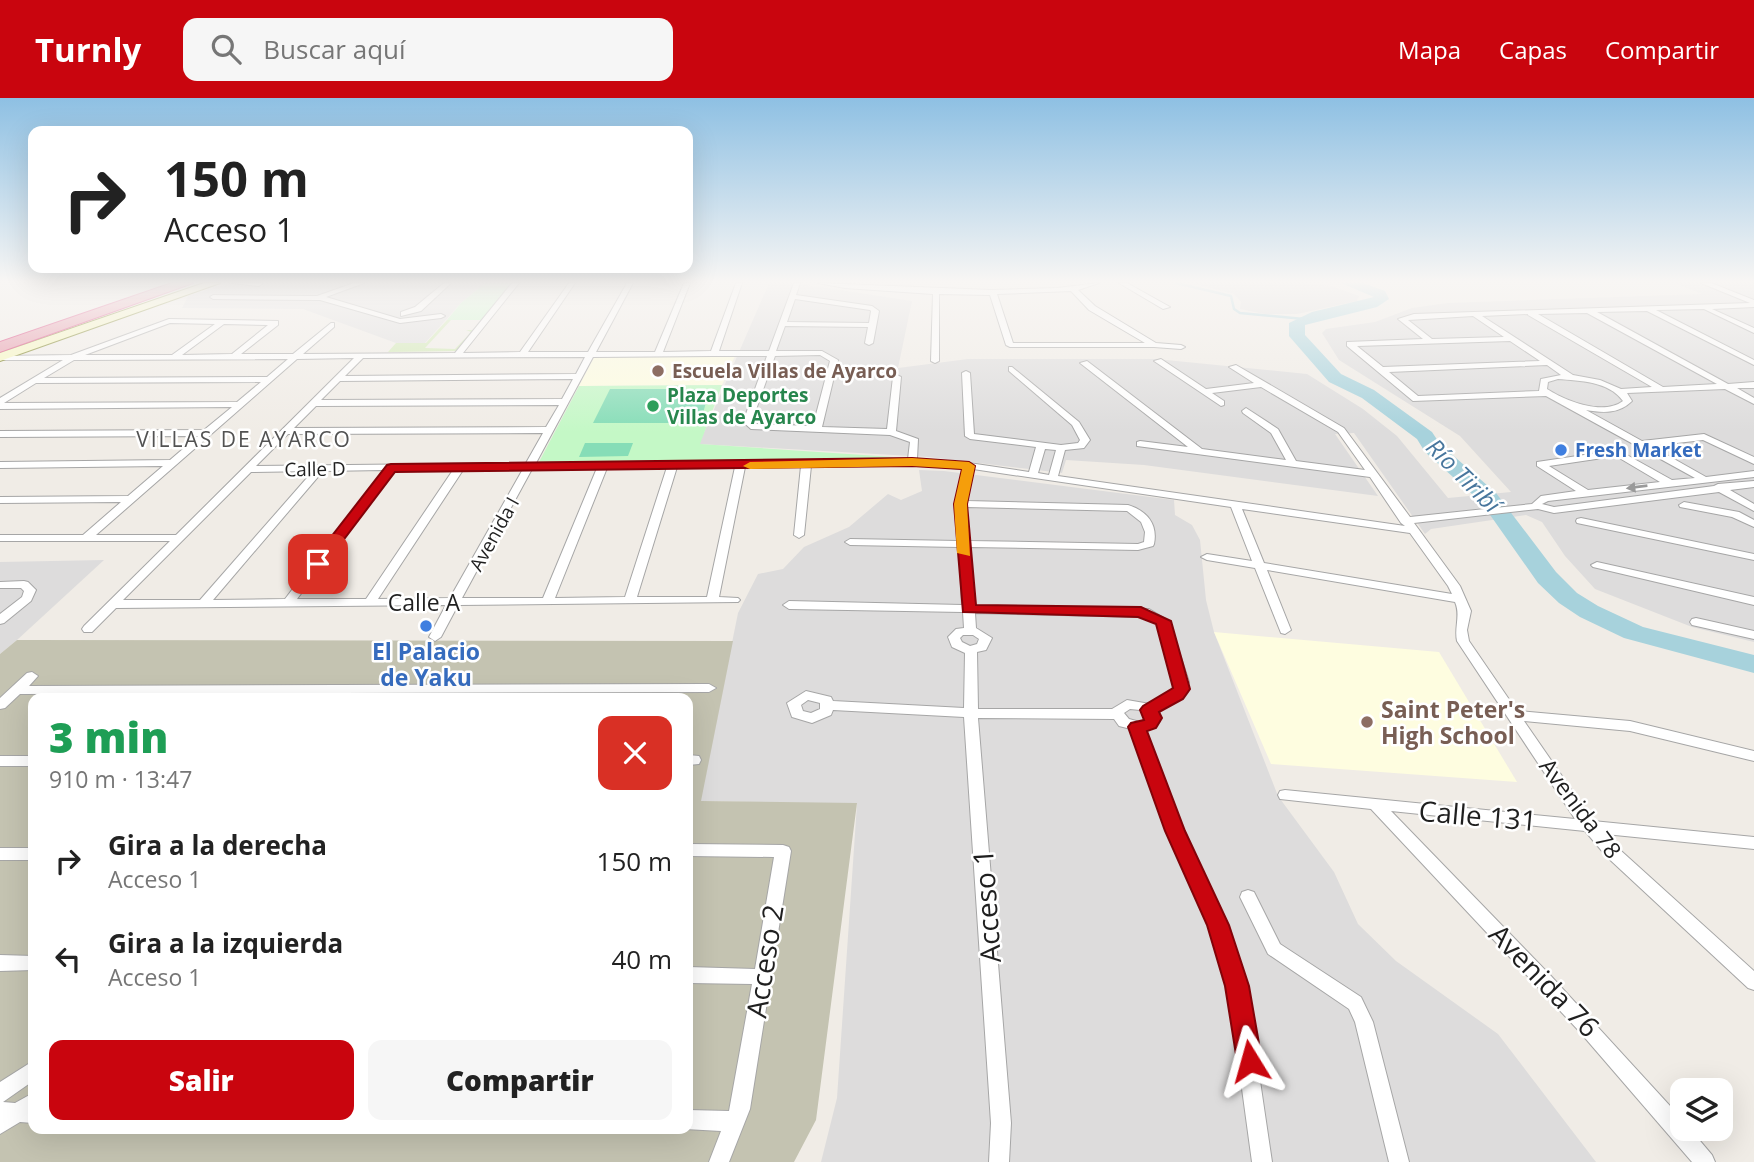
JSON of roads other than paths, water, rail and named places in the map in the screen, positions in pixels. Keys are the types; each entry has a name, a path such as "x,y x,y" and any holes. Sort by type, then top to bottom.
{"highway":[{"path":"0,338 17,333"},
{"path":"0,347 39,333"}],"street":[{"path":"0,357 68,333"},
{"path":"0,404 73,357 138,333"},
{"path":"176,355 208,333"},
{"path":"235,355 263,333"},
{"path":"88,537 127,499 321,333"},
{"path":"458,354 475,333"},
{"path":"523,354 538,333"},
{"name":"Avenida I","path":"435,637 532,467 602,333"},
{"path":"658,354 667,333"},
{"path":"714,354 722,333"},
{"path":"778,333 768,369 748,416 750,425 891,432 915,441 912,462"},
{"path":"869,343 871,333"},
{"path":"935,333 935,361"},
{"path":"1006,333 1010,345 1181,347"},
{"path":"1133,333 1154,345"},
{"path":"1418,333 1430,341"},
{"path":"1488,333 1553,378"},
{"path":"1501,333 1570,377"},
{"path":"1564,333 1661,389"},
{"path":"1628,333 1754,401"},
{"path":"1694,333 1754,363"},
{"path":"1350,344 1510,339"},
{"path":"1350,344 1416,399 1548,393"},
{"path":"0,357 822,353 834,360 817,428"},
{"path":"88,629 362,355"},
{"path":"1158,361 1221,403"},
{"path":"1084,363 1200,451"},
{"path":"1381,370 1547,363"},
{"path":"1233,367 1341,430 1460,599"},
{"path":"966,373 970,436 1061,448 1081,446 1085,440 1082,432 1012,369"},
{"path":"337,379 580,376"},
{"path":"891,432 897,377"},
{"path":"1754,385 1621,391 1597,382 1570,377 1553,378 1542,385 1548,393 1754,508"},
{"path":"34,381 266,379"},
{"path":"1204,392 1262,384"},
{"path":"1565,402 1609,409 1628,401 1621,391"},
{"path":"313,404 566,402"},
{"path":"0,404 236,404"},
{"path":"1592,408 1754,498"},
{"path":"1246,411 1275,431 1292,463"},
{"path":"285,431 550,430"},
{"path":"0,434 204,433"},
{"path":"1641,444 1704,437 1754,461"},
{"path":"1140,444 1372,474"},
{"path":"1032,475 1041,446"},
{"path":"1061,448 1053,478 1408,525 1463,514 1538,506 1554,510 1754,484"},
{"path":"1602,504 1540,464 1618,453 1678,494"},
{"name":"Calle D","path":"247,469 740,466 912,462 969,466 1053,478"},
{"path":"0,465 170,463"},
{"path":"630,600 673,465"},
{"path":"799,535 806,465"},
{"path":"548,601 603,466"},
{"path":"712,600 740,466"},
{"path":"969,466 961,504 970,630"},
{"path":"370,602 460,467"},
{"path":"204,603 320,468"},
{"path":"288,603 391,468"},
{"path":"1538,506 1541,500 1585,493 1754,474"},
{"path":"0,500 127,499"},
{"path":"850,542 1138,547 1149,544 1151,537 1145,517 1140,511 1128,508 961,504"},
{"path":"1235,504 1285,631"},
{"path":"1684,505 1735,514 1752,522"},
{"path":"1581,521 1754,557"},
{"path":"0,538 179,538"},
{"path":"1207,557 1460,599"},
{"path":"1597,565 1754,601"},
{"path":"0,585 24,584 30,590 27,599 0,620"},
{"name":"Avenida 78","path":"1460,599 1465,611 1462,641 1587,824 1646,887 1754,982"},
{"name":"Calle A","path":"113,604 734,600"},
{"path":"789,605 1141,612 1163,621 1182,689 1177,695 1149,710"},
{"path":"1696,622 1754,635"},
{"path":"970,630 984,635 986,642 982,647 971,650 954,641 956,634 970,630"},
{"name":"Acceso 1","path":"971,650 971,713 1001,1123 999,1162"},
{"path":"0,705 32,676"},
{"path":"464,693 709,688"},
{"path":"17,690 316,693"},
{"path":"1127,704 1139,704 1149,710 1153,721 1137,727 1124,723 1118,715 1119,709 1127,704"},
{"path":"828,705 971,713 1118,715"},
{"path":"1512,715 1630,726 1754,756"},
{"path":"1137,727 1175,831 1218,925 1237,986 1247,1036 1262,1162"},
{"path":"0,761 28,761"},
{"name":"Calle 131","path":"1285,795 1377,807 1587,824 1754,843"},
{"name":"Avenida 76","path":"1377,807 1561,995 1630,1071 1705,1162"},
{"name":"Acceso 2","path":"693,850 783,851 735,1121 719,1162"},
{"path":"0,854 28,854"},
{"path":"1248,897 1274,949 1355,1003 1364,1022 1399,1162"},
{"path":"0,963 28,963"},
{"path":"693,975 762,977"},
{"path":"0,1094 28,1074"},
{"path":"0,1124 21,1110"},
{"path":"693,1121 735,1121"}],"waterway":[{"name":"Río Tiribí","path":"1297,333 1297,336 1335,378 1368,394 1425,436 1432,448 1489,497 1506,516 1538,566 1568,598 1589,612 1634,633 1754,664"}],"place":[{"name":"Escuela Villas de Ayarco","path":"658,371"},
{"name":"Plaza Deportes Villas de Ayarco","path":"653,406"},
{"name":"Fresh Market","path":"1561,450"},
{"name":"El Palacio de Yaku","path":"426,626"},
{"name":"Saint Peter's High School","path":"1367,722"}],"district":[{"name":"VILLAS DE AYARCO","path":"244,439"}]}
